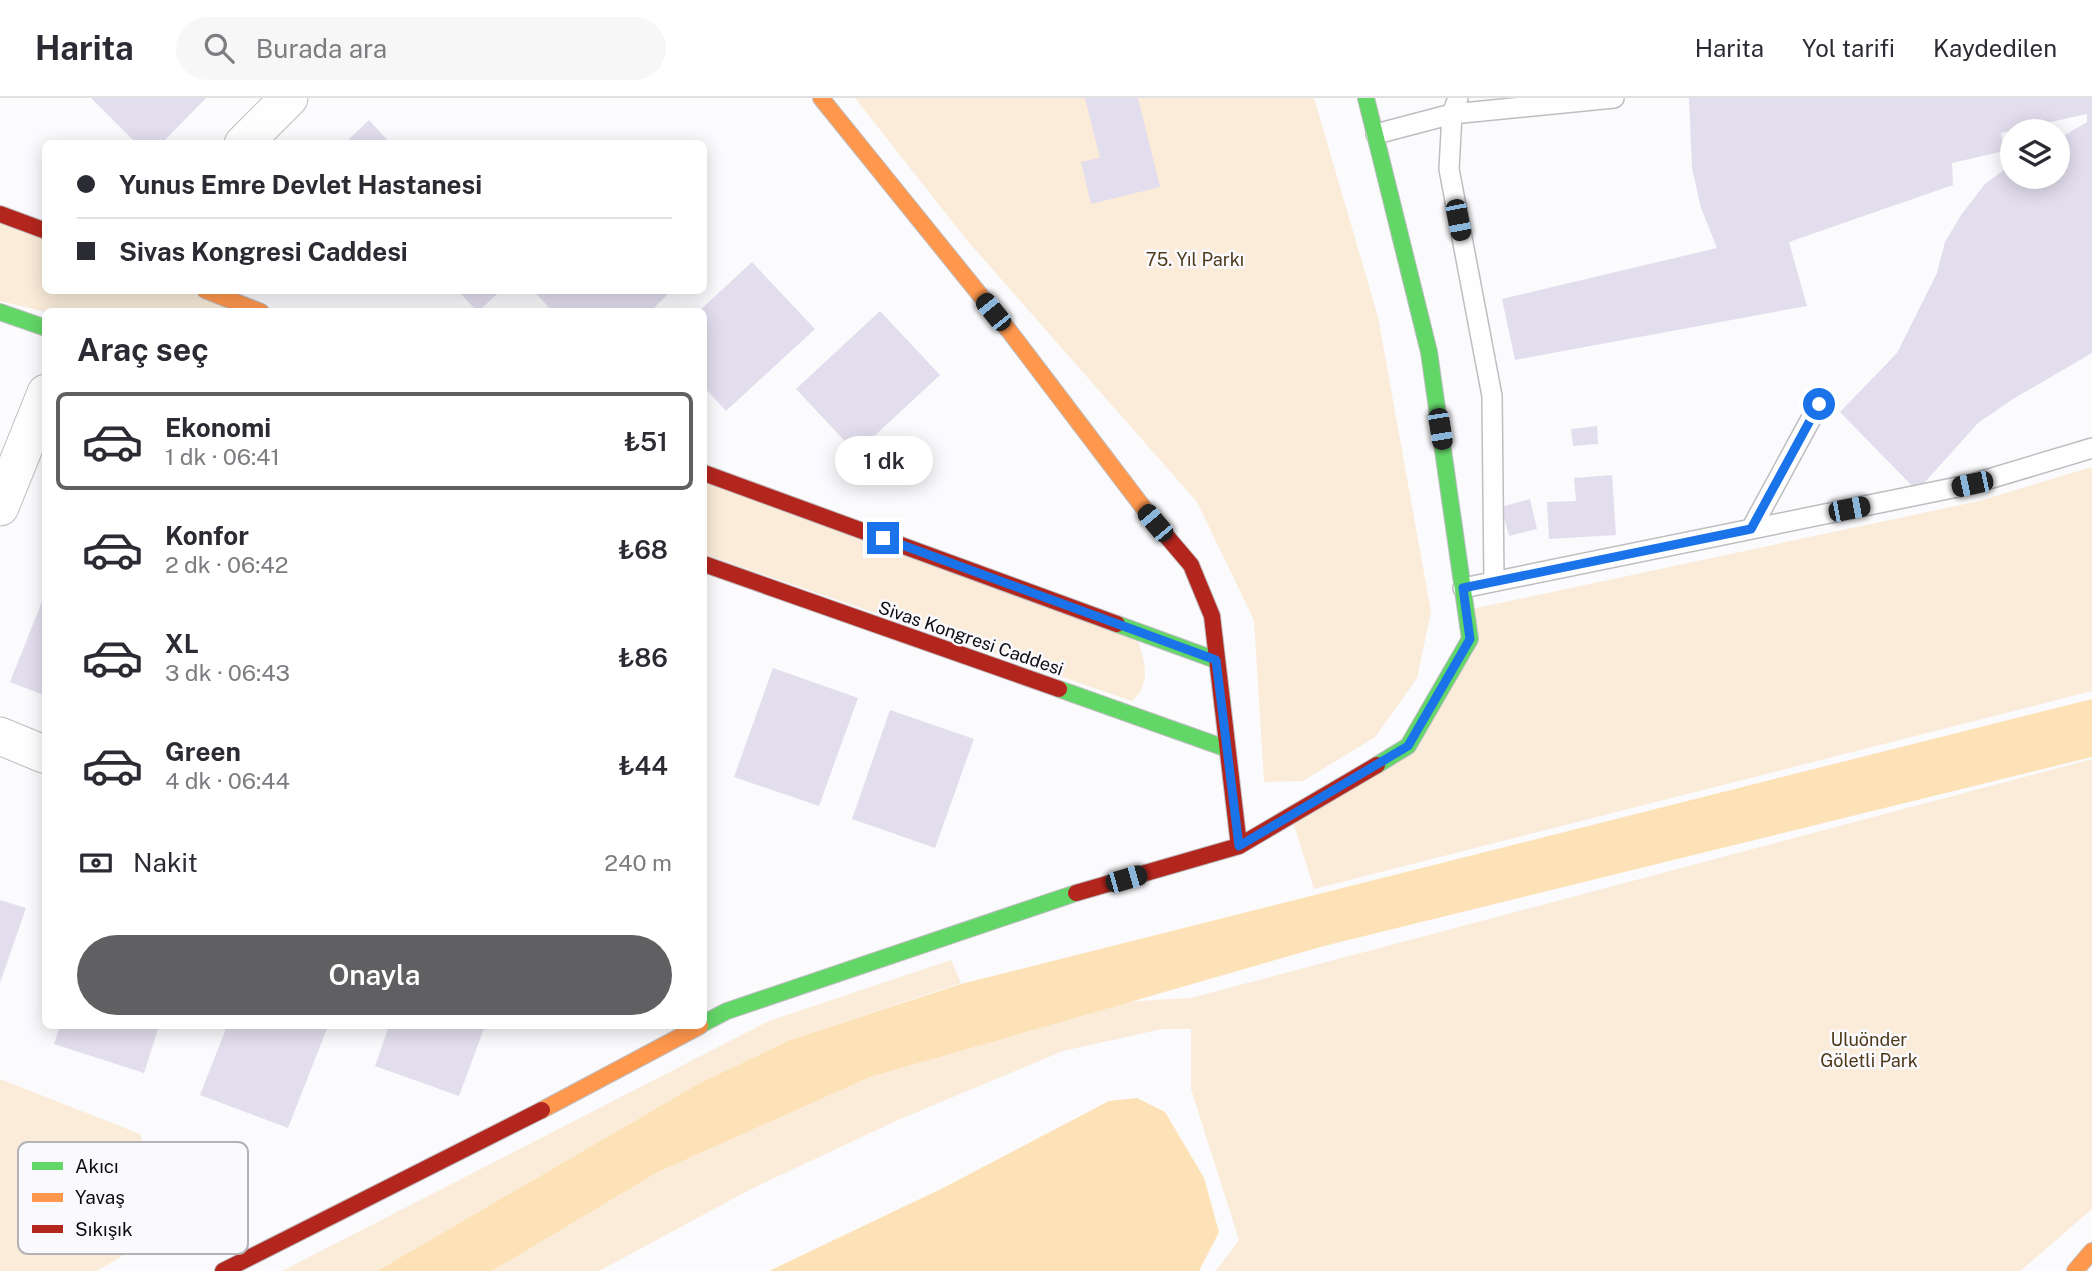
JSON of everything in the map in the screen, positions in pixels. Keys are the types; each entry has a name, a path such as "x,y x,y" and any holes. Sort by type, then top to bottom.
{"main road":[{"path":"821,98 1010,332 1120,480 1191,565 1212,615 1225,748 1239,846"},
{"path":"707,1019 1046,902 1239,846 1408,746 1470,639 1429,352 1366,98"},
{"path":"0,214 42,230"},
{"path":"215,294 251,308"},
{"path":"0,312 42,327"},
{"path":"707,474 1216,660"},
{"name":"Sivas Kongresi Caddesi","path":"707,565 1225,748"},
{"path":"223,1271 597,1083 689,1029"},
{"path":"2075,1271 2092,1251"}],"street":[{"path":"247,140 289,98"},
{"path":"0,507 42,403"},
{"path":"0,736 42,753"}],"lane":[{"path":"1376,134 1455,106 1614,99"},
{"path":"1455,106 1449,169 1492,396 1494,581"},
{"path":"1751,529 1819,404"},
{"path":"1463,588 1972,484 2092,448"}],"green space":[{"name":"75. Yıl Parkı","path":"855,98 1314,98 1378,317 1431,612 1417,678 1375,737 1303,781 1264,782 1254,620 1197,502 966,239"},
{"path":"0,222 42,238 42,294 197,294 237,308 42,308 42,311 0,301"},
{"path":"2092,467 2092,691 1314,889 1293,822 1412,752 1472,609 1979,501"},
{"path":"707,479 1136,635 1144,661 1145,678 1139,694 1132,701 707,555"},
{"name":"Uluönder Göletli Park","path":"2092,759 2092,1209 2020,1271 1216,1271 1239,1240 1191,1089 1191,1029 1162,1029 1063,1051 898,1120 753,1188 599,1271 492,1271 658,1172 870,1077 1122,1002 1191,998"},
{"path":"951,960 961,983 790,1040 698,1084 377,1271 282,1271 769,1021"},
{"path":"0,1079 140,1134 143,1142 18,1142 18,1254 126,1254 97,1271 0,1271"}],"shaded area":[{"path":"2092,699 2092,757 1324,946 870,1077 658,1172 492,1271 377,1271 698,1084 790,1040 961,984"},
{"path":"1137,1098 1165,1112 1204,1178 1219,1232 1199,1271 769,1271 943,1188 1109,1101"}],"building":[{"path":"91,98 206,98 165,140 133,140"},
{"path":"1085,98 1138,98 1160,187 1091,204 1081,162 1100,158"},
{"path":"1689,98 2092,98 2092,353 2013,399 1978,423 1917,491 1840,412 1897,353 1937,273 1945,242 1961,215 1985,184 2000,173 2000,189 2070,189 2070,132 2087,122 2087,114 2064,119 2000,119 2000,152 1952,163 1953,185 1789,242 1807,306 1515,360 1502,299 1717,248 1701,208 1692,168"},
{"path":"369,120 387,140 348,140"},
{"path":"752,262 815,329 726,411 707,390 707,308 702,308"},
{"path":"461,294 497,294 482,308 474,308"},
{"path":"537,294 668,294 654,308 549,308"},
{"path":"880,311 940,375 856,453 796,389"},
{"path":"1597,426 1598,444 1573,446 1571,429"},
{"path":"1612,475 1616,535 1549,539 1547,502 1576,501 1574,478"},
{"path":"1530,499 1537,529 1509,536 1501,507"},
{"path":"42,602 42,694 10,682"},
{"path":"773,668 858,698 819,806 734,777"},
{"path":"890,710 974,739 935,848 852,819"},
{"path":"0,900 26,908 0,983"},
{"path":"59,1029 158,1029 144,1073 54,1044"},
{"path":"226,1029 327,1029 288,1128 200,1095"},
{"path":"388,1029 484,1029 459,1096 375,1066"}],"traffic: fast":[{"path":"1366,98 1429,352 1470,639 1408,746 1377,765"},
{"path":"0,312 42,327"},
{"path":"1117,624 1216,660"},
{"path":"1059,689 1225,748"},
{"path":"707,1021 727,1011 1076,893"}],"traffic: slow":[{"path":"821,98 1010,332 1152,519"},
{"path":"215,294 251,308"},
{"path":"542,1110 694,1029"},
{"path":"2075,1271 2092,1251"}],"traffic: jam":[{"path":"0,214 42,230"},
{"path":"707,474 1117,624"},
{"path":"1152,519 1191,565 1212,616 1239,846"},
{"path":"707,565 1059,689"},
{"path":"1076,893 1239,846 1377,765"},
{"path":"223,1271 542,1110"}],"route":[{"path":"883,538 1216,660 1239,846 1408,746 1470,639 1463,588 1751,529 1819,404"}]}
